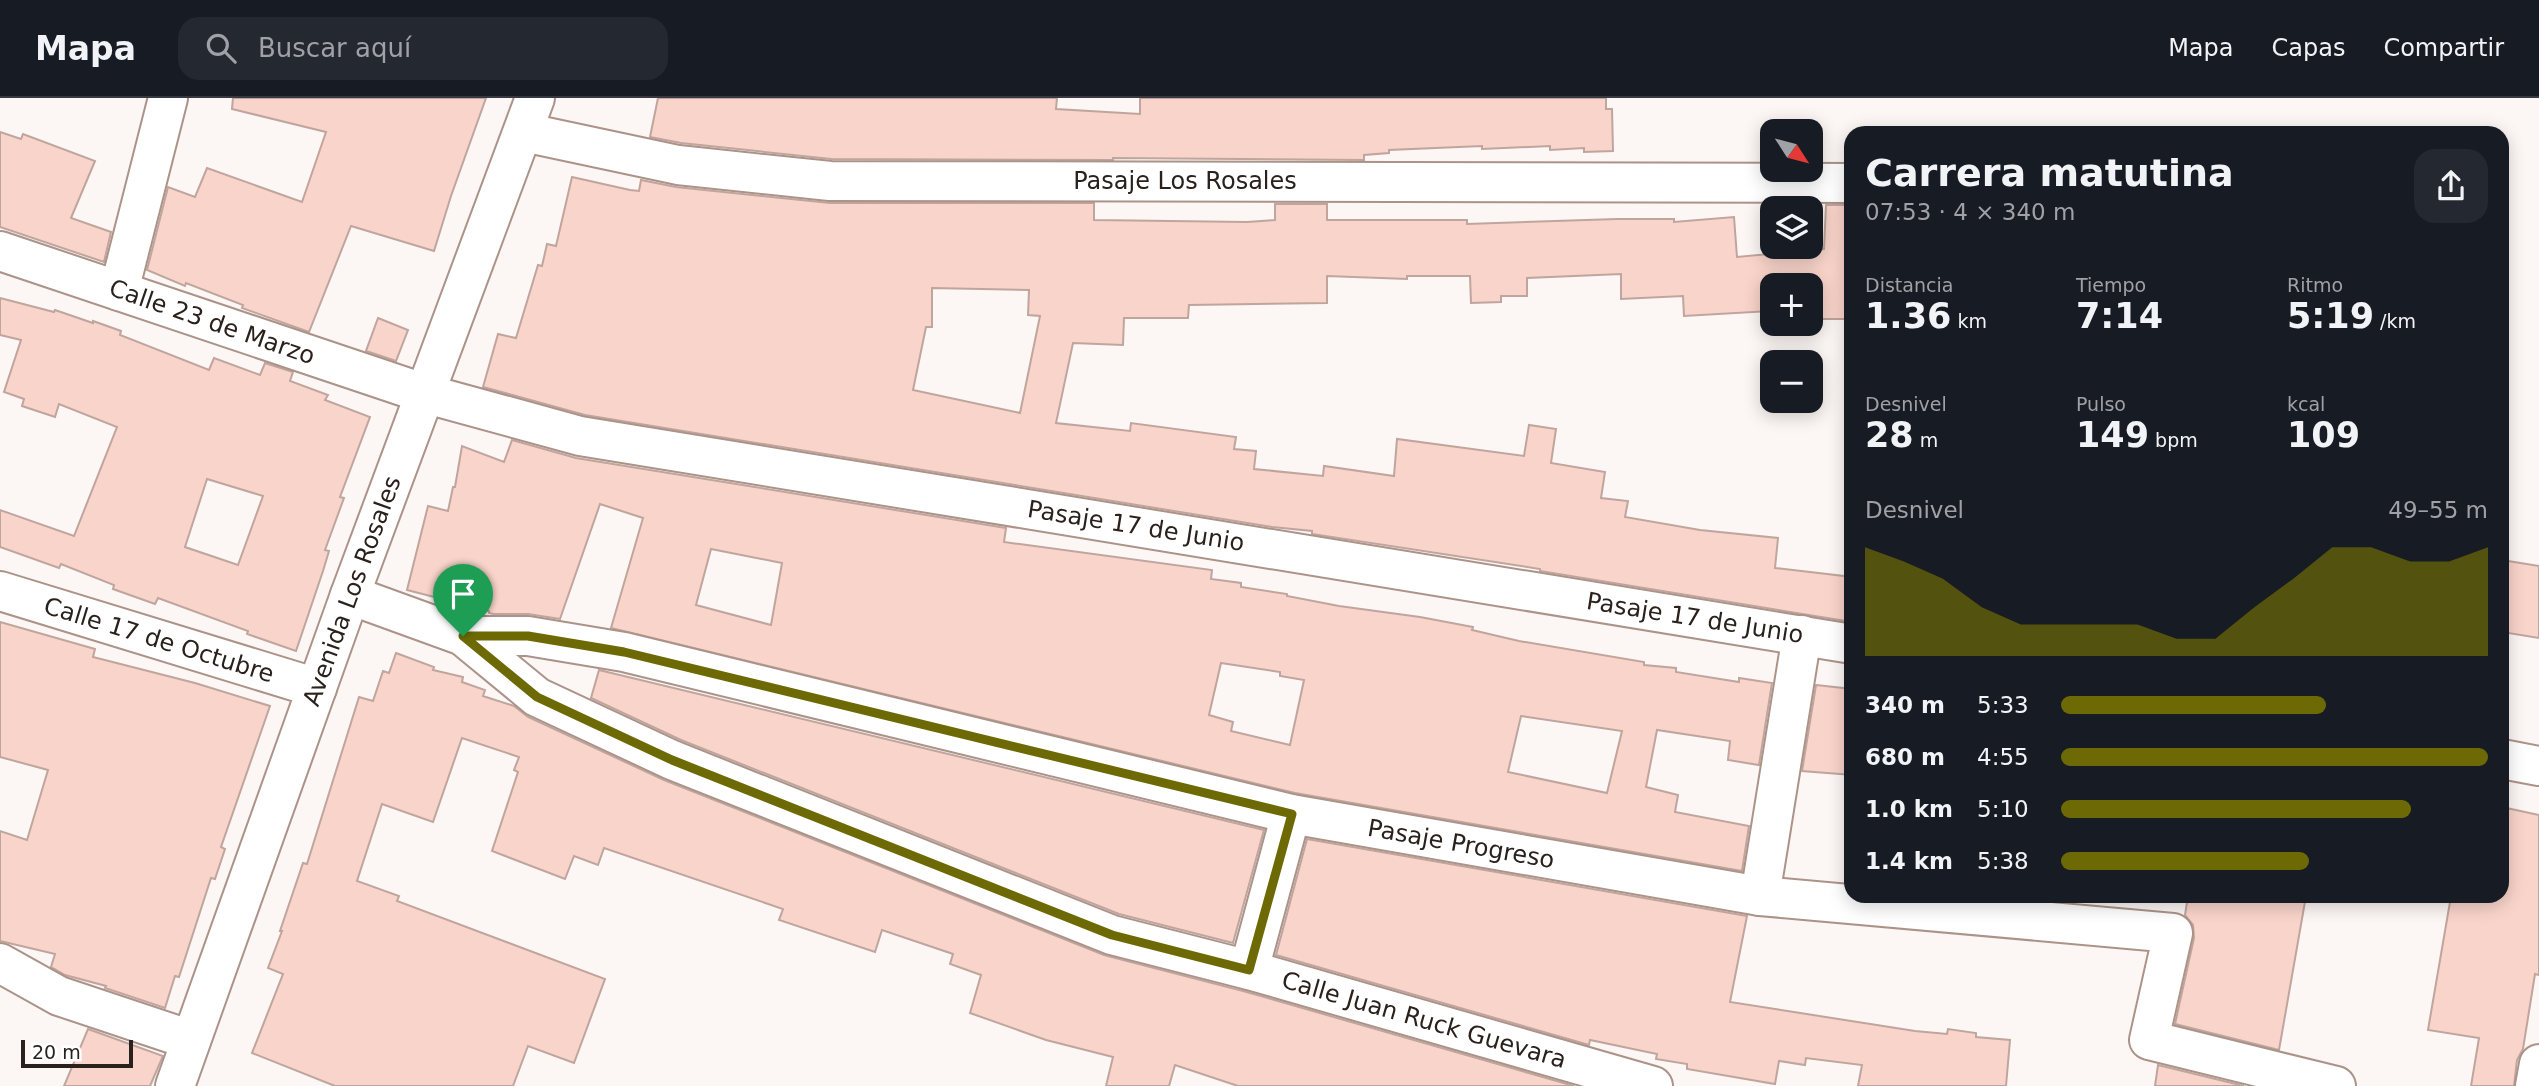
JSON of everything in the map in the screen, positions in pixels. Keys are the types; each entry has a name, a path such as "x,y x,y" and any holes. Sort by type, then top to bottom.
{"street":[{"path":"119,291 168,98"},
{"name":"Pasaje Los Rosales","path":"529,115 678,165 830,181 1844,183"},
{"name":"Avenida Los Rosales","path":"175,1086 423,393 529,115"},
{"name":"Calle 23 de Marzo","path":"0,251 423,393"},
{"name":"Pasaje 17 de Junio","path":"423,393 580,436 1844,643"},
{"name":"Calle 17 de Octubre","path":"0,592 317,688"},
{"name":"Calle Juan Ruck Guevara","path":"350,595 463,636 537,697 672,760 1112,935 1249,970 1653,1086"},
{"path":"1760,896 1802,635"},
{"name":"Pasaje Progreso","path":"463,636 528,636 624,652 1292,814 1760,896 2173,933 2149,1040 2336,1086"},
{"path":"2509,760 2539,766"},
{"path":"1249,970 1292,814"},
{"path":"0,963 59,996 191,1040"},
{"path":"2535,1086 2539,1063"}],"building":[{"path":"233,98 486,98 434,251 351,226 309,332 147,270 168,187 195,197 207,168 302,202 326,132 232,109"},
{"path":"658,98 1057,98 1056,109 1140,114 1140,98 1606,98 1606,109 1612,109 1613,151 1584,152 1584,148 1550,150 1550,146 1482,149 1482,146 1389,150 1389,153 1364,155 1364,160 831,159 681,143 650,137"},
{"path":"0,132 21,139 23,134 95,161 71,218 111,232 104,262 0,227"},
{"path":"572,177 639,191 641,180 676,187 830,203 1094,203 1094,220 1275,220 1275,204 1327,204 1327,220 1467,220 1467,224 1617,219 1674,219 1674,222 1734,217 1737,257 1760,255 1760,259 1823,259 1826,205 1844,205 1844,319 1823,319 1823,273 1760,273 1760,312 1684,316 1683,296 1621,299 1621,274 1527,278 1527,296 1501,296 1501,302 1471,303 1470,276 1407,276 1407,279 1327,276 1327,303 1189,305 1188,318 1124,318 1123,345 1073,343 1056,423 1130,431 1131,423 1236,437 1234,449 1256,451 1254,469 1323,476 1324,466 1394,476 1397,439 1524,456 1529,425 1556,429 1551,463 1605,472 1601,498 1628,501 1625,517 1700,530 1778,538 1775,568 1844,576 1844,621 1540,569 1312,534 1312,531 1272,527 585,415 483,387 498,334 516,338 538,265 542,266 547,244 556,246","holes":["932,288 1029,290 1028,315 1040,316 1020,413 913,390 926,327 932,327"]},
{"path":"0,298 93,321 121,331 120,335 209,370 214,358 260,375 265,363 293,372 290,381 328,395 325,400 370,417 340,497 344,498 325,550 329,551 296,651 158,598 155,604 113,589 114,585 61,564 59,568 0,547 0,510 74,536 117,427 59,404 55,417 22,406 24,399 4,392 21,340 0,335","holes":["207,479 263,496 238,565 185,547"]},
{"path":"378,318 408,330 396,361 366,351"},
{"path":"512,440 576,458 1006,528 1004,542 1212,570 1211,579 1241,583 1241,587 1473,627 1472,630 1519,641 1644,662 1644,665 1676,668 1676,672 1739,682 1739,678 1772,683 1759,765 1728,760 1730,741 1657,730 1646,787 1678,795 1675,812 1749,826 1742,871 1295,793 611,628 643,518 600,504 560,619 528,614 493,614 407,590 428,506 448,511 462,446 504,462","holes":["711,549 782,563 771,625 696,605","1221,663 1280,672 1280,676 1304,680 1290,745 1231,731 1233,722 1209,715","1521,716 1622,731 1607,793 1508,772"]},
{"path":"2509,561 2539,566 2539,638 2509,633"},
{"path":"0,622 95,649 93,657 195,683 270,706 221,847 225,849 215,879 211,878 179,977 175,976 165,1008 105,988 106,986 65,975 51,967 55,954 0,941 0,831 27,840 48,770 0,757"},
{"path":"396,653 434,667 433,670 463,677 462,682 485,690 483,696 514,706 528,717 664,780 1104,955 1243,991 1574,1086 1238,1086 1175,1065 1169,1086 1106,1086 1113,1057 1046,1040 970,1013 981,975 950,964 953,954 882,930 875,952 779,920 783,909 604,848 598,865 574,856 565,879 492,851 518,772 514,770 519,757 462,738 433,822 382,804 357,881 399,896 397,901 605,979 574,1063 528,1046 513,1086 335,1086 252,1053 283,974 268,968 303,863 307,864 359,697 373,701 383,671 389,673"},
{"path":"599,670 1264,830 1233,943 1119,914 681,740 591,698"},
{"path":"1816,685 1844,688 1844,774 1802,771"},
{"path":"2509,809 2539,815 2539,975 2535,974 2514,1086 2471,1086 2479,1038 2428,1030 2450,903 2509,903"},
{"path":"1307,839 1747,916 1730,1002 1915,1031 1947,1034 1948,1029 1976,1033 1976,1037 2010,1040 2006,1086 1858,1086 1862,1065 1806,1058 1805,1065 1779,1061 1775,1084 1687,1069 1687,1064 1656,1059 1657,1054 1590,1040 1589,1045 1276,955"},
{"path":"2187,903 2305,903 2279,1050 2175,1024 2194,938 2193,925 2185,915"},
{"path":"88,1029 163,1056 150,1086 64,1086"},
{"path":"2158,1065 2244,1086 2155,1086"}],"route":[{"path":"463,636 528,636 624,652 1292,814 1249,970 1112,935 672,760 537,697 463,636"}]}
